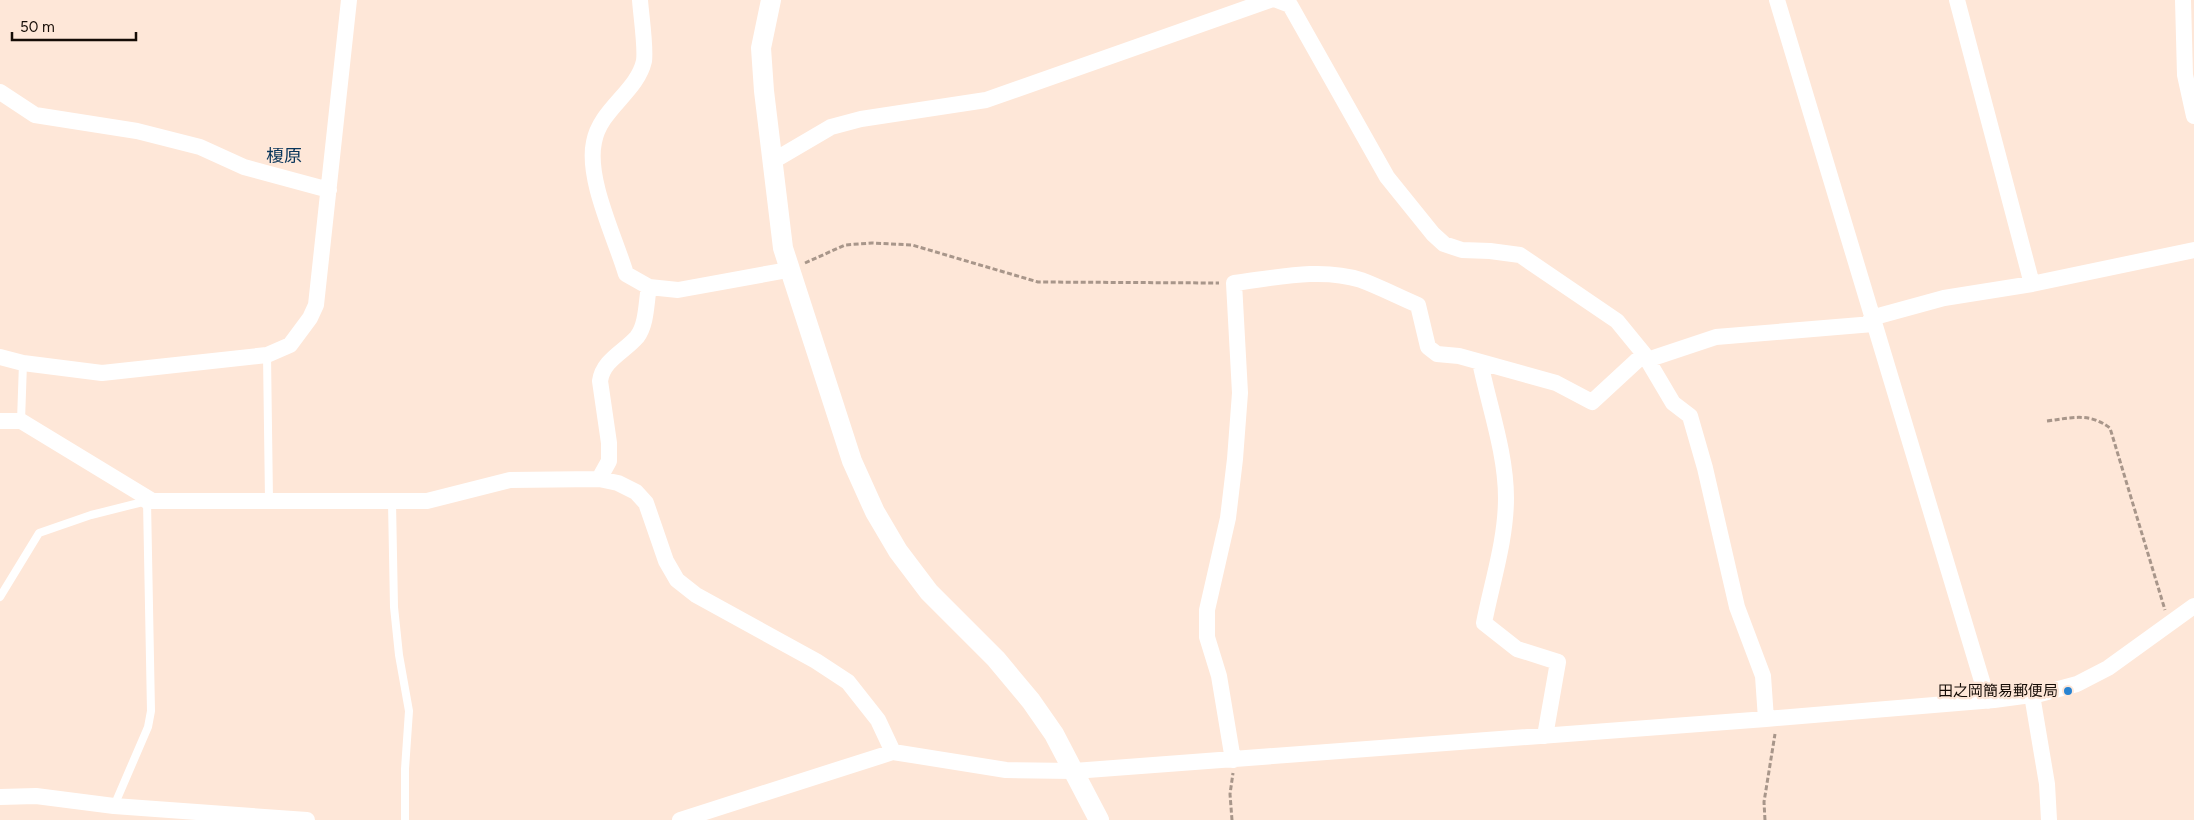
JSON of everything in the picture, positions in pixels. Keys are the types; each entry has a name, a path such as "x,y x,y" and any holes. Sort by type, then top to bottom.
{"street":[{"path":"0,357 24,363 102,373 267,355 290,345 310,318 316,305 349,0"},
{"path":"640,0 644,61 634,81 608,112 594,141 594,178 626,274 648,287 678,290 788,270"},
{"path":"771,0 761,48 764,91 783,248 788,270 852,461 875,512 898,551 929,592 996,659 1031,700 1054,734 1099,820"},
{"path":"773,161 831,127 861,119 986,100 1270,0"},
{"path":"1777,0 1872,321 1988,700"},
{"path":"1958,0 2032,284"},
{"path":"2183,0 2185,75 2194,116"},
{"path":"1288,2 1387,177 1433,234 1444,244 1462,250 1520,255 1617,321 1646,357 1673,404 1690,416 1705,468 1736,607 1763,676 1772,719"},
{"path":"0,92 35,115 137,131 200,148 244,167 329,190"},
{"path":"1233,760 1218,676 1207,637 1207,610 1228,518 1235,459 1240,393 1234,283 1308,274 1334,275 1360,280 1418,305 1428,346 1437,354 1480,362 1556,383 1592,402 1646,357 1716,337 1872,321 1944,298 2032,284 2194,250"},
{"path":"599,479 608,461 608,443 600,381 601,371 638,336 643,323 648,287"},
{"path":"1480,362 1505,474 1506,499 1504,524 1484,623 1517,648 1558,662 1545,736"},
{"path":"0,421 21,421 149,500 427,501 510,480 599,479 618,483 636,492 646,503 666,561 677,580 696,595 816,660 848,682 878,720 893,752"},
{"path":"680,820 893,752 1006,770 1074,771 1772,719 2032,695 2077,684 2108,668 2194,606"},
{"path":"2032,695 2047,784 2049,820"},
{"path":"0,797 36,796 114,806 307,820"}],"lane":[{"path":"267,355 269,500"},
{"path":"21,421 24,363"},
{"path":"0,597 39,533 91,515 149,500 151,711 148,727 114,806"},
{"path":"392,502 394,607 399,655 409,711 405,769 405,820"}],"path":[{"path":"788,270 845,245 872,243 912,245 1038,282 1234,283"},
{"path":"2047,421 2083,417 2098,419 2110,428 2169,623"},
{"path":"1764,820 1772,719"},
{"path":"1232,820 1230,794 1233,760"}],"place":[{"name":"田之岡簡易郵便局","path":"2068,691"}],"district":[{"name":"榎原","path":"284,156"}]}
